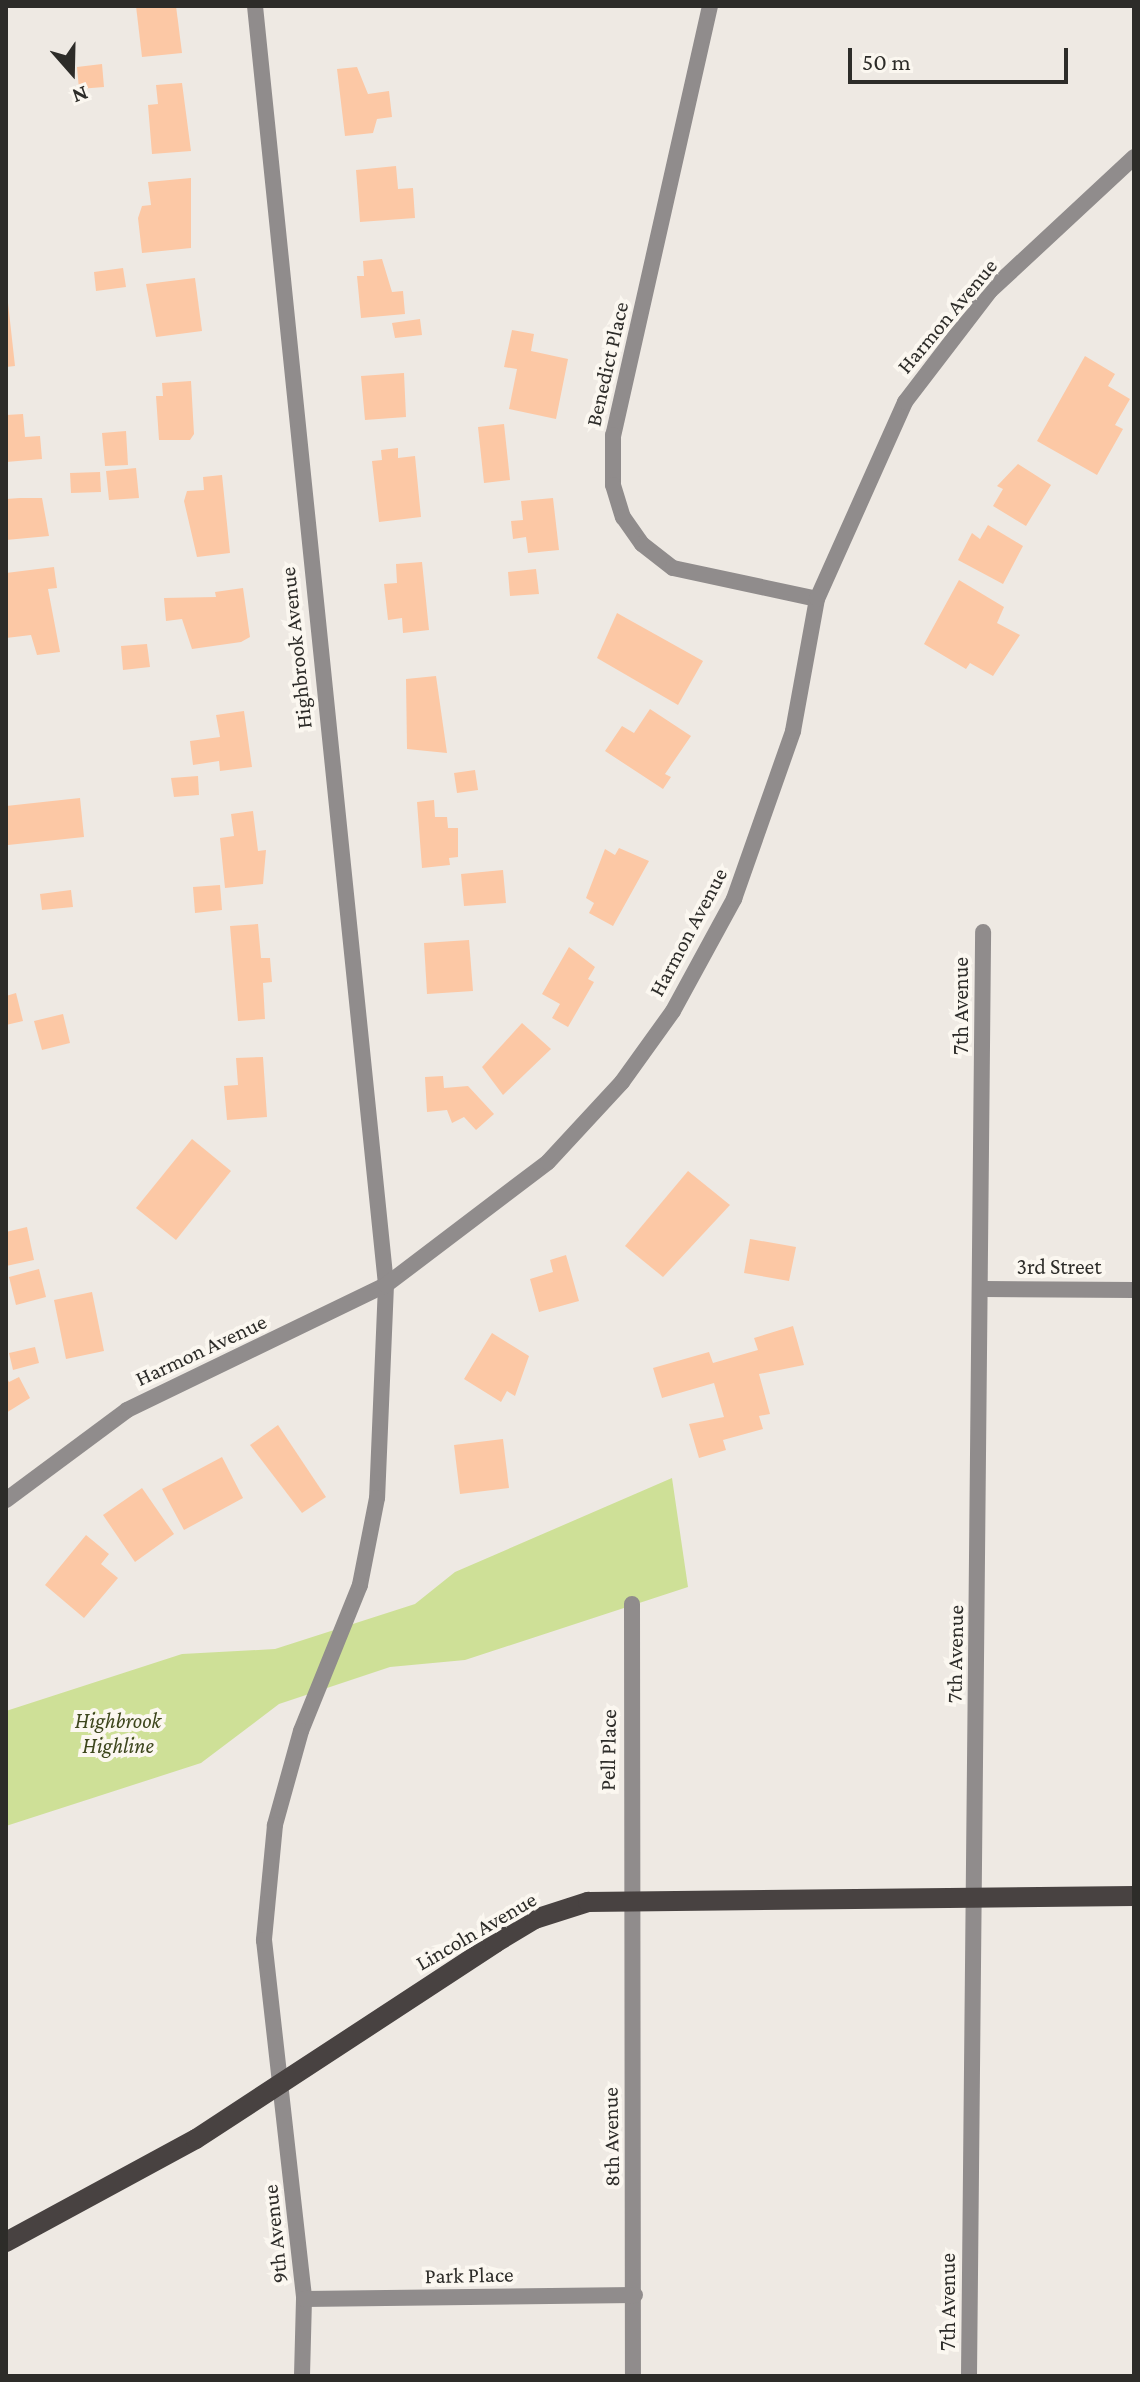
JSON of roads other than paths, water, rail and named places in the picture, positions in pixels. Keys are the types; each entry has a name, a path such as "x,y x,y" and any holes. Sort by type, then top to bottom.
{"main road":[{"name":"Lincoln Avenue","path":"6,2242 116,2186 281,2087 535,1919 628,1897 972,1900 1134,1896"}],"street":[{"name":"Highbrook Avenue","path":"255,6 386,1285 383,1438 360,1585 301,1731 275,1825 264,1940 281,2087"},
{"name":"Benedict Place","path":"710,6 613,435 613,485 623,517 642,544 673,568 817,599"},
{"name":"Harmon Avenue","path":"6,1500 127,1410 386,1285 548,1162 622,1082 673,1011 734,899 761,833 793,731 817,599 905,402 945,345 990,291 1134,157"},
{"name":"7th Avenue","path":"969,2376 972,1900 984,1289 983,932"},
{"name":"3rd Street","path":"984,1289 1134,1290"},
{"name":"Pell Place","path":"628,1897 632,1604"},
{"name":"8th Avenue","path":"628,1897 635,2295 633,2376"},
{"name":"9th Avenue","path":"281,2087 304,2299 302,2376"},
{"name":"Park Place","path":"304,2299 635,2295"}],"park label":[{"name":"Highbrook Highline","path":"118,1732"}]}
